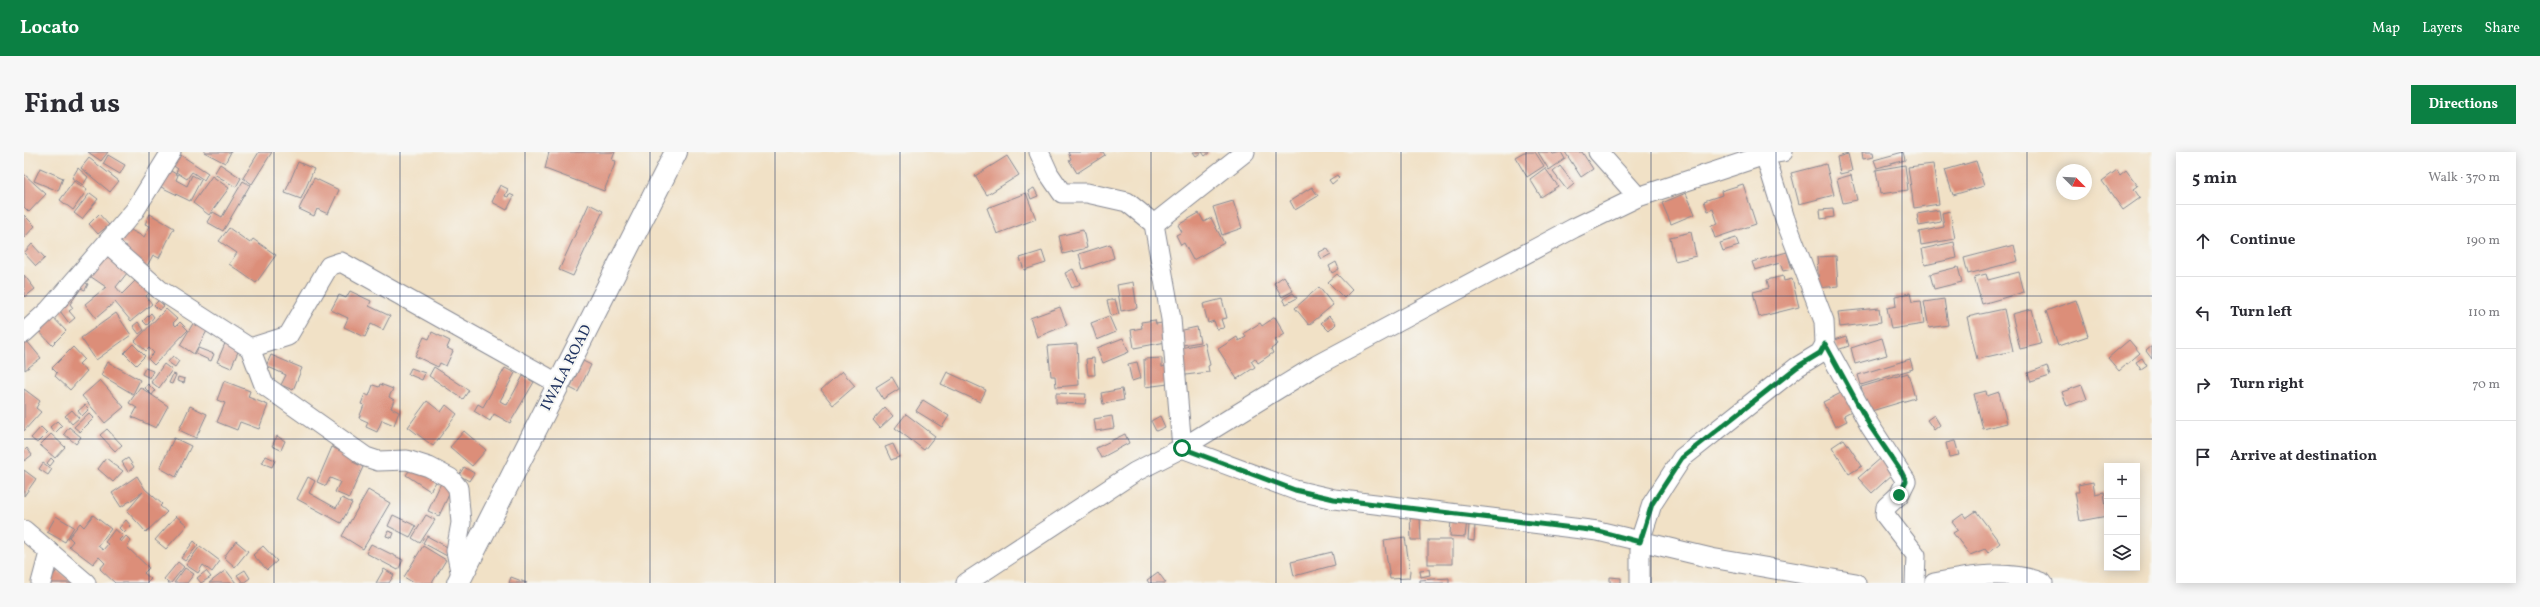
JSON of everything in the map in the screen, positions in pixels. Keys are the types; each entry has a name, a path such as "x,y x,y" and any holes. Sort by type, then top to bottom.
{"street":[{"path":"24,333 49,310 135,210 171,152"},
{"name":"IWALA ROAD","path":"460,580 676,152"},
{"path":"1039,152 1049,174 1062,193 1087,193 1126,202 1154,224 1171,319 1182,448"},
{"path":"1154,224 1245,152"},
{"path":"1598,152 1638,197"},
{"path":"966,583 1135,472 1182,448 1317,365 1574,228 1638,197 1760,155 1783,152"},
{"path":"1760,155 1824,321 1825,344 1870,426 1906,481 1899,495 1886,507 1886,515 1916,555 1915,583"},
{"path":"107,243 160,290 250,348 264,385 366,457 378,461 407,460 430,467 450,478 458,488 461,504 461,523 456,551 460,580"},
{"path":"250,348 288,336 329,266 341,262 559,384"},
{"path":"1640,583 1640,542 1652,504 1682,458 1797,367 1820,353 1825,344"},
{"path":"1182,448 1295,490 1334,499 1598,531 1711,558 1856,583"},
{"path":"24,530 49,553 86,583"},
{"path":"41,583 49,553"},
{"path":"1934,583 1994,575 2015,576 2043,583"}],"building":[{"path":"88,152 108,152 101,161"},
{"path":"176,152 208,173 204,180 192,172 187,179 176,172 178,169 168,162"},
{"path":"204,152 231,152 225,163"},
{"path":"259,152 272,152 252,184 243,178"},
{"path":"549,152 615,152 612,160 616,161 604,191 545,169"},
{"path":"1068,152 1103,152 1105,155 1077,173 1069,160 1071,159"},
{"path":"1193,152 1202,152 1196,156"},
{"path":"1202,152 1210,152 1205,156"},
{"path":"1524,152 1535,152 1544,166 1527,177 1515,157"},
{"path":"1538,152 1551,152 1553,154 1561,152 1565,159 1549,170"},
{"path":"1565,152 1582,152 1593,169 1581,177"},
{"path":"1862,152 1873,152 1874,157 1863,159"},
{"path":"1903,152 1905,160 1877,168 1874,160"},
{"path":"1848,154 1852,171 1840,174 1837,157"},
{"path":"108,155 125,165 120,174 103,164"},
{"path":"1007,156 1019,175 987,195 975,176"},
{"path":"89,158 119,181 110,192 81,168"},
{"path":"1976,161 1984,186 1953,195 1945,170"},
{"path":"298,162 314,169 301,199 285,193"},
{"path":"220,164 241,178 236,187 214,174"},
{"path":"1826,164 1834,195 1799,204 1791,173"},
{"path":"1933,164 1939,204 1914,208 1908,167"},
{"path":"1905,165 1908,190 1880,194 1876,170"},
{"path":"1560,166 1574,184 1567,190 1553,172"},
{"path":"40,168 63,178 58,191 34,181"},
{"path":"78,168 88,177 83,185 72,178"},
{"path":"1545,168 1558,186 1541,197 1530,179"},
{"path":"169,170 178,175 176,180 187,186 192,175 201,180 190,201 161,187"},
{"path":"2117,170 2120,175 2126,170 2138,186 2134,189 2140,198 2123,210 2102,181"},
{"path":"24,174 46,194 29,212 24,207"},
{"path":"1337,175 1339,178 1332,184 1329,180"},
{"path":"1851,175 1857,200 1843,203 1837,179"},
{"path":"212,176 229,188 209,215 193,203"},
{"path":"314,178 339,190 328,214 317,209 314,216 299,209"},
{"path":"74,181 87,190 73,210 60,200"},
{"path":"243,181 250,185 223,231 207,222 213,212 222,217"},
{"path":"1743,184 1756,224 1715,238 1711,226 1718,224 1713,209 1708,211 1704,201 1722,195 1721,191"},
{"path":"500,185 508,189 505,196 508,197 509,194 514,196 507,210 492,202"},
{"path":"1312,187 1318,196 1295,210 1290,201"},
{"path":"1034,188 1038,196 1031,199 1028,191"},
{"path":"90,193 98,199 82,219 74,213"},
{"path":"1026,193 1036,219 997,234 987,208"},
{"path":"1686,193 1695,214 1671,224 1662,203"},
{"path":"1233,201 1242,228 1222,235 1213,207"},
{"path":"589,204 603,211 573,276 559,270"},
{"path":"1833,209 1834,217 1821,219 1820,210"},
{"path":"1939,210 1941,222 1919,226 1917,214"},
{"path":"1950,211 1955,239 1921,245 1919,232 1944,227 1942,213"},
{"path":"1199,213 1204,222 1211,218 1224,243 1193,260 1184,243 1181,245 1176,235 1182,232 1178,225"},
{"path":"99,214 109,225 98,234 89,224"},
{"path":"150,214 174,228 159,258 153,255 146,268 122,255 127,246 121,243 129,229 144,237 150,226 145,224"},
{"path":"24,215 35,226 24,238"},
{"path":"229,228 250,243 253,239 276,255 256,283 229,264 237,253 219,241"},
{"path":"1083,230 1087,248 1063,254 1059,236"},
{"path":"1691,232 1696,256 1675,261 1670,237"},
{"path":"1736,238 1739,246 1723,251 1720,243"},
{"path":"1954,242 1957,258 1925,265 1922,249"},
{"path":"32,244 45,258 36,266 24,253"},
{"path":"1110,244 1114,258 1083,269 1079,254"},
{"path":"2014,245 2018,261 1968,274 1964,258"},
{"path":"1327,248 1331,254 1322,259 1318,253"},
{"path":"105,250 131,268 116,287 122,294 138,278 151,291 146,296 152,304 131,321 115,302 96,318 85,304 106,287 84,272"},
{"path":"1042,251 1046,263 1024,270 1020,258"},
{"path":"1787,252 1792,269 1783,271 1780,263 1755,270 1752,262"},
{"path":"1836,256 1838,286 1819,288 1817,257"},
{"path":"1336,262 1339,269 1332,273 1329,266"},
{"path":"1958,267 1962,282 1934,289 1930,274"},
{"path":"1073,269 1080,284 1072,288 1065,273"},
{"path":"2019,272 2024,292 1982,304 1974,277 1986,274 1988,280"},
{"path":"1337,274 1352,290 1344,298 1328,282"},
{"path":"24,275 35,289 25,297 24,296"},
{"path":"1284,276 1293,291 1282,297 1274,283"},
{"path":"1783,276 1784,281 1792,279 1799,307 1759,317 1753,292 1769,288 1767,280"},
{"path":"82,281 88,284 85,290 78,287"},
{"path":"1133,282 1137,308 1121,311 1117,285"},
{"path":"75,286 80,290 70,304 73,308 69,311 75,318 69,323 60,311 68,304 65,302"},
{"path":"1319,287 1333,305 1309,325 1295,308"},
{"path":"350,291 371,301 369,306 390,316 383,330 371,324 365,337 344,327 348,318 331,310 339,295 346,298"},
{"path":"1293,293 1297,298 1286,304 1283,299"},
{"path":"1910,293 1912,302 1921,301 1924,324 1891,329 1887,308 1896,306 1895,296"},
{"path":"1115,299 1119,314 1111,316 1107,301"},
{"path":"1222,299 1227,318 1221,319 1224,328 1217,329 1214,321 1208,323 1203,304"},
{"path":"1944,299 1948,325 1929,328 1924,302"},
{"path":"159,300 164,306 159,310 154,305"},
{"path":"2076,300 2088,336 2058,346 2046,311"},
{"path":"1060,307 1067,325 1037,337 1030,318"},
{"path":"1879,308 1881,322 1840,327 1838,312"},
{"path":"166,309 177,319 173,323 176,326 180,322 188,330 154,365 148,359 154,353 149,348 146,351 135,341"},
{"path":"2004,309 2013,351 1977,359 1967,317"},
{"path":"2032,309 2041,344 2020,349 2012,314"},
{"path":"116,313 131,335 96,360 81,338"},
{"path":"151,313 154,317 147,325 143,321"},
{"path":"50,314 66,331 52,345 36,328"},
{"path":"1109,316 1116,332 1097,340 1091,323"},
{"path":"1329,316 1336,324 1329,331 1321,323"},
{"path":"1275,317 1285,334 1275,340 1278,344 1271,349 1273,353 1258,363 1255,358 1251,361 1255,367 1237,379 1218,349 1237,337 1239,341 1246,337 1244,333 1260,323 1262,326"},
{"path":"1155,320 1156,324 1162,323 1166,342 1134,348 1131,330 1142,328 1141,322"},
{"path":"138,322 144,330 139,334 133,326"},
{"path":"194,322 207,331 194,354 180,345"},
{"path":"1197,327 1200,342 1177,346 1174,332"},
{"path":"432,332 450,341 447,348 453,351 446,366 440,363 438,367 415,356 424,337 429,339"},
{"path":"1846,336 1849,346 1837,350 1834,340"},
{"path":"1123,338 1129,352 1103,363 1097,348"},
{"path":"1882,338 1887,355 1855,364 1851,348"},
{"path":"26,340 41,358 25,370 24,341"},
{"path":"2129,340 2140,353 2119,371 2108,358"},
{"path":"226,341 240,347 231,368 217,362"},
{"path":"1205,343 1210,365 1208,366 1209,372 1178,376 1180,348"},
{"path":"133,344 145,356 136,365 124,353"},
{"path":"1077,344 1079,385 1056,387 1055,376 1051,376 1048,346"},
{"path":"2152,346 2152,359 2146,351"},
{"path":"73,347 84,359 79,364 87,371 70,390 55,376 57,373 52,368"},
{"path":"198,348 214,354 211,361 196,354"},
{"path":"271,355 302,368 293,390 281,385 286,375 266,366"},
{"path":"173,356 179,361 175,367 168,362"},
{"path":"1094,358 1095,375 1088,375 1086,359"},
{"path":"1162,358 1162,367 1166,366 1168,384 1145,387 1144,359"},
{"path":"2142,358 2147,366 2141,370 2136,362"},
{"path":"1910,359 1913,369 1861,385 1858,375"},
{"path":"583,361 591,365 578,392 570,388"},
{"path":"108,362 140,380 133,394 101,375"},
{"path":"1137,362 1141,378 1132,381 1128,364"},
{"path":"164,364 172,370 159,388 151,382"},
{"path":"2047,366 2050,376 2031,382 2028,373"},
{"path":"434,367 469,390 463,399 429,376"},
{"path":"145,368 153,371 150,378 142,374"},
{"path":"411,368 425,373 422,380 408,374"},
{"path":"505,368 515,373 500,401 507,405 523,376 534,382 510,423 494,414 490,421 474,411 478,404 483,407"},
{"path":"842,371 855,386 833,405 821,390"},
{"path":"947,372 986,390 980,402 941,384"},
{"path":"1908,373 1915,398 1868,412 1861,387"},
{"path":"173,374 176,375 172,384 169,383"},
{"path":"178,377 185,379 184,383 177,381"},
{"path":"892,377 899,389 883,399 876,387"},
{"path":"100,380 124,407 105,423 82,396"},
{"path":"224,381 250,391 248,397 268,405 259,429 240,422 237,430 217,422 225,403 217,400"},
{"path":"148,384 155,391 152,395 145,388"},
{"path":"380,384 393,389 389,397 394,400 391,408 399,412 394,425 382,420 377,432 366,427 368,422 359,418 364,405 361,404 365,394 369,396 373,385 379,387"},
{"path":"2082,385 2087,399 2067,406 2062,392"},
{"path":"140,387 168,406 156,428 132,417 137,408 129,403"},
{"path":"24,389 40,401 36,408 41,412 24,431"},
{"path":"1122,389 1124,400 1103,404 1101,393"},
{"path":"1847,390 1857,408 1844,415 1847,421 1835,427 1823,402"},
{"path":"1986,391 1987,396 1999,392 2007,423 1983,429 1974,394"},
{"path":"1056,393 1086,394 1085,404 1056,403"},
{"path":"923,400 949,416 942,427 916,411"},
{"path":"427,401 441,412 446,405 457,414 433,446 408,427"},
{"path":"85,405 89,409 82,416 78,411"},
{"path":"190,406 207,414 196,438 179,430"},
{"path":"885,407 893,416 880,428 873,420"},
{"path":"72,410 79,418 72,424 65,416"},
{"path":"89,413 94,418 80,432 74,427"},
{"path":"906,414 935,436 924,450 895,428"},
{"path":"1934,415 1940,425 1934,430 1927,420"},
{"path":"1112,416 1114,428 1096,431 1094,419"},
{"path":"1160,416 1165,427 1156,431 1151,421"},
{"path":"57,421 62,426 55,433 50,427"},
{"path":"41,427 47,433 37,443 31,438"},
{"path":"69,427 81,437 76,444 64,434"},
{"path":"107,429 122,445 115,451 100,435"},
{"path":"464,431 486,450 472,466 450,447"},
{"path":"51,434 65,447 55,458 40,445"},
{"path":"1125,434 1129,443 1101,458 1096,448"},
{"path":"277,436 285,441 281,450 272,446"},
{"path":"174,438 191,446 176,477 160,468"},
{"path":"1844,439 1862,466 1849,474 1832,447"},
{"path":"1955,441 1959,455 1949,457 1946,443"},
{"path":"893,444 899,457 891,460 885,447"},
{"path":"332,447 355,458 353,462 363,467 349,498 335,492 340,482 330,478 326,486 317,482"},
{"path":"27,448 32,455 24,461 24,451"},
{"path":"266,456 275,460 272,467 262,463"},
{"path":"51,458 54,461 50,466 47,463"},
{"path":"106,458 123,471 113,482 98,469"},
{"path":"128,458 134,467 128,472 122,462"},
{"path":"1881,458 1894,473 1872,493 1858,478"},
{"path":"43,463 52,469 48,475 39,469"},
{"path":"415,463 438,479 430,491 406,475"},
{"path":"464,467 474,473 469,481 459,475"},
{"path":"24,470 36,479 24,496"},
{"path":"137,476 145,489 162,504 160,506 167,512 146,532 127,511 143,492 121,507 112,493"},
{"path":"308,477 315,481 309,493 336,508 342,498 352,503 341,523 297,499"},
{"path":"2093,482 2095,494 2104,492 2104,517 2080,521 2075,492 2079,492 2078,485"},
{"path":"441,483 452,488 439,516 428,511"},
{"path":"368,490 390,503 363,549 342,536"},
{"path":"1976,511 2000,543 1988,553 1985,549 1970,555 1953,533 1958,530 1952,522 1963,514 1966,518"},
{"path":"93,515 111,529 98,546 103,550 108,544 105,542 115,529 123,536 119,540 121,542 126,536 131,541 127,547 149,568 144,573 151,579 147,583 115,583 100,569 105,563 99,557 93,564 69,546 73,541 69,537 80,523 84,527"},
{"path":"393,515 416,526 410,537 388,526"},
{"path":"426,515 435,520 420,543 412,538"},
{"path":"1410,515 1420,515 1421,540 1411,540"},
{"path":"56,516 74,527 65,542 47,532"},
{"path":"176,516 187,525 166,549 155,540"},
{"path":"1451,518 1467,520 1465,537 1450,536"},
{"path":"126,520 131,526 124,533 119,528"},
{"path":"1469,525 1475,525 1474,541 1468,540"},
{"path":"388,531 394,533 392,538 386,536"},
{"path":"427,536 451,549 447,556 423,543"},
{"path":"1405,537 1410,571 1409,578 1390,579 1384,540"},
{"path":"1428,540 1452,540 1452,564 1428,564"},
{"path":"194,541 198,545 185,561 181,558"},
{"path":"236,541 248,551 235,567 224,557"},
{"path":"371,544 403,560 398,570 366,553"},
{"path":"200,546 220,561 212,572 203,565 198,573 186,565"},
{"path":"263,546 277,561 267,570 253,555"},
{"path":"423,546 446,560 432,583 414,583 404,577"},
{"path":"1332,552 1335,565 1294,576 1291,562"},
{"path":"178,562 184,567 171,583 168,583 164,579"},
{"path":"185,568 194,574 187,583 174,583"},
{"path":"384,569 394,575 389,583 376,583"},
{"path":"1429,569 1430,575 1421,577 1420,570"},
{"path":"57,570 75,583 48,583"},
{"path":"226,570 236,583 209,583"},
{"path":"245,570 250,578 243,583 237,575"},
{"path":"206,571 211,577 201,583 197,578"},
{"path":"1158,572 1166,583 1149,583 1147,580"},
{"path":"511,577 527,583 509,583"},
{"path":"1610,577 1621,578 1621,583 1610,583"},
{"path":"1449,578 1449,583 1420,583 1420,580"}],"route":[{"path":"1182,448 1295,490 1334,499 1598,531 1640,542 1652,504 1682,458 1797,367 1820,353 1825,344 1836,360 1870,426 1906,481 1899,495"}]}
